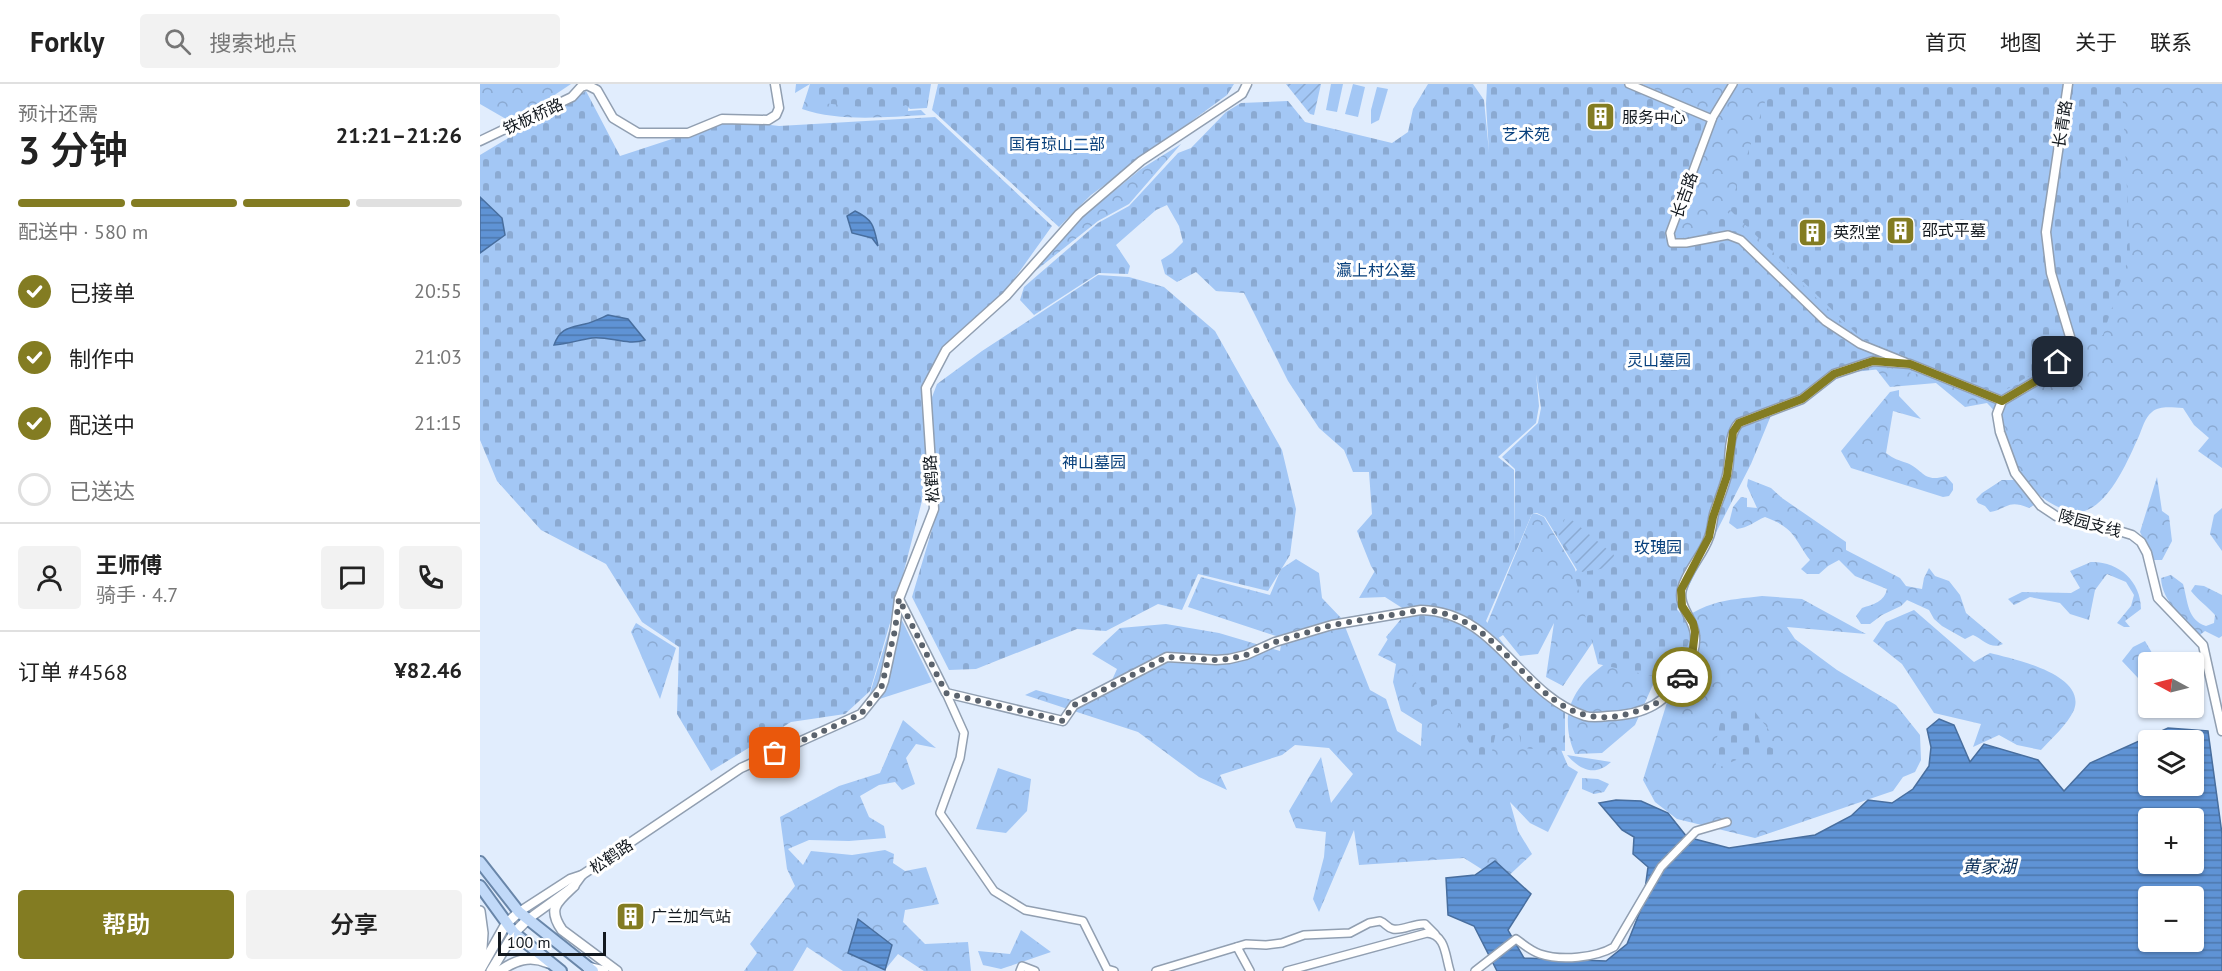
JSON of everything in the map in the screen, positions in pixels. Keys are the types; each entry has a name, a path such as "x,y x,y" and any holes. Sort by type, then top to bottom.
{"main road":[{"path":"480,862 523,916 596,970"},
{"path":"480,886 514,933 558,969"},
{"path":"574,886 551,911 550,918 557,936 596,970"},
{"path":"557,903 554,915 562,930 617,971"},
{"path":"480,911 483,933 480,969"},
{"path":"480,969 506,924 523,916"},
{"path":"491,971 523,916"},
{"path":"500,971 512,963 526,959 539,960 558,969"}],"street":[{"name":"铁板桥路","path":"480,141 572,97 581,87 587,85 597,90 613,118 638,133 688,133 714,120 768,120 776,115 779,108 775,84"},
{"name":"松鹤路","path":"523,916 570,879 582,875 741,768 861,714 881,689 884,681 899,599 934,509 926,388 946,350 1005,297 1079,214 1141,160 1242,94 1247,84"},
{"path":"1629,84 1712,119"},
{"name":"长吉路","path":"1733,84 1712,119 1670,233 1672,243 1686,243 1728,235 1741,240 1825,321 1860,344 1910,364"},
{"name":"长青路","path":"2002,401 2046,375 2070,350 2071,340 2048,258 2046,232 2068,84"},
{"path":"946,693 1063,721 1074,705 1167,657 1229,659 1332,625 1412,611 1435,610 1470,623 1482,631 1555,702 1588,717 1620,716 1636,712 1666,699 1677,687 1692,657 1695,632 1693,623 1682,606 1681,590 1709,537 1713,517 1727,476 1734,428 1739,423 1802,399 1834,374 1873,361 1910,364 2002,401"},
{"name":"陵园支线","path":"2002,401 1997,414 2000,432 2015,473 2041,506 2056,516 2119,531 2132,535 2141,542 2147,553 2158,598 2203,645 2222,731"},
{"path":"899,599 964,733 960,758 940,813 994,891 1025,910 1083,921 1107,969 1114,971"},
{"path":"1475,971 1516,939 1540,954 1552,956 1590,955 1614,947 1662,867 1696,831 1727,822"},
{"name":"松鹤路","path":"523,916 574,886 582,875"},
{"path":"1156,971 1252,943 1266,945 1304,935 1350,933 1369,923 1380,921 1390,928 1397,929 1425,924 1440,939 1450,971"},
{"path":"1287,971 1426,933 1435,934"},
{"path":"1237,947 1250,971"},
{"path":"1020,971 1022,966 1035,971"}],"green space":[{"path":"480,84 571,84 550,98 506,119 480,104"},
{"path":"796,84 810,84 795,93"},
{"path":"810,84 912,84 908,111 921,110 926,115 863,118 816,113 802,109"},
{"path":"812,84 931,84 927,108 910,109 906,105 891,110 822,103 817,101 810,91"},
{"name":"国有琼山二部","path":"938,84 1234,84 1227,95 1091,195 1059,227 932,110"},
{"path":"1286,84 1321,84 1314,115 1310,114"},
{"path":"1331,84 1343,84 1337,112 1326,110"},
{"path":"1353,84 1365,87 1358,117 1345,114"},
{"path":"1428,84 1473,84 1484,100 1489,152 1487,84 1642,84 1716,118 1674,233 1686,239 1724,209 1860,340 1937,371 1934,378 1890,368 1836,374 1772,413 1751,464 1677,609 1693,630 1675,681 1598,664 1574,573 1577,570 1545,517 1537,513 1532,514 1486,621 1509,651 1565,710 1565,751 1522,748 1519,733 1513,726 1496,732 1490,761 1477,756 1445,701 1433,706 1432,716 1413,676 1386,637 1411,607 1390,595 1371,566 1357,531 1372,514 1369,472 1353,472 1344,450 1319,428 1288,381 1244,293 1216,291 1196,272 1177,282 1165,274 1161,260 1183,242 1179,226 1167,205 1156,210 1116,245 1130,266 1128,274 1099,273 1034,315 1020,300 1024,287 1098,223 1129,206 1178,153 1191,148 1226,112 1241,103 1288,101 1305,122 1392,143 1408,132 1413,109","holes":["1536,374 1541,408 1538,423 1502,457 1515,469 1514,546 1514,470 1498,457 1536,423 1539,406"]},
{"path":"1642,84 2222,84 2222,468 2198,451 2209,438 2194,425 2183,408 2159,408 2147,417 2128,461 2102,500 2078,512 2065,510 2042,497 2025,480 2013,460 1999,422 1987,403 1965,407 1936,383 1890,387 1865,355 1664,258 1706,126 1703,111"},
{"path":"1771,84 2122,84 2130,253 2103,335 2067,337 2065,354 1999,394 1862,339 1729,209"},
{"path":"1377,87 1388,89 1379,120 1371,124 1371,110"},
{"path":"586,91 620,156 730,120 779,126 935,117 1052,226 1007,289 944,348 925,379 925,489 870,691 845,714 791,722 711,771 677,714 679,647 642,622 606,564 541,530 497,481 480,440 480,155"},
{"path":"1181,144 1129,204 1098,221 1029,276 1081,218 1141,169"},
{"name":"神山墓园","path":"1098,275 1129,277 1164,287 1215,331 1282,450 1296,509 1290,555 1268,591 1198,574 1182,610 1158,604 1106,631 1077,629 976,669 949,670 912,597 941,499 931,436 929,405 937,384 982,351"},
{"path":"1899,390 1899,396 1921,419 1893,411 1886,453 1913,466 1928,477 1946,476 1953,484 1953,490 1949,496 1943,497 1851,468 1841,451 1890,392"},
{"path":"2157,477 2162,511 2169,516 2172,541 2162,560 2154,560 2140,532"},
{"path":"1748,479 1771,488 1846,542 1846,550 1900,578 1906,586 1922,589 1929,568 1935,576 1949,581 1960,595 1966,613 2003,644 1991,645 1973,635 1965,639 1942,626 1929,610 1907,600 1870,624 1861,624 1856,616 1862,608 1881,600 1887,589 1855,576 1839,560 1819,574 1807,574 1801,569 1810,560 1788,529 1775,521 1765,517 1737,529 1729,523 1733,507 1741,497 1747,498 1747,507 1757,508 1747,486"},
{"path":"2002,480 2014,480 2034,505 2029,508 2016,504 1990,512 1978,503 1976,499 1982,493"},
{"path":"2222,508 2222,551 2210,534 2214,515"},
{"path":"1532,514 1544,517 1575,569 1583,604 1597,636 1563,686 1546,677 1554,623 1538,654 1520,656 1503,635 1477,652 1556,738 1568,766 1578,772 1548,832 1530,823 1510,802 1518,831 1532,854 1502,882 1464,858 1359,865 1354,830 1319,912 1313,899 1324,857 1326,832 1296,828 1289,811 1321,757 1331,803 1353,774 1329,748 1295,745 1282,755 1220,775 1227,790 1199,777 1138,732 1025,695 1036,690 1079,702 1108,689 1117,669 1092,654 1120,628 1166,624 1219,633 1280,651 1282,638 1188,607 1201,577 1270,595 1281,569 1296,559 1319,573 1322,598 1342,619 1370,690 1386,699 1397,731 1421,746 1422,724 1401,711 1393,682 1396,664 1378,655 1391,634 1410,613 1385,597 1359,598 1376,569 1487,624"},
{"path":"1567,516 1614,555 1612,567 1582,572 1557,532"},
{"path":"2091,562 2119,569 2137,590 2141,609 2125,621 2130,627 2117,623 2131,606 2134,595 2126,582 2107,574 2095,590 2089,620 2070,614 2060,603 2030,597 2014,605 2008,599 2022,592 2071,593 2080,588 2070,571"},
{"path":"2171,575 2183,584 2192,615 2206,626 2214,623 2215,615 2191,591 2195,585 2204,586 2222,595 2222,636 2219,638 2205,631 2200,635 2175,609 2162,587 2161,578"},
{"path":"1762,596 1802,599 1866,634 1787,627 1795,639 1837,670 1896,705 1920,735 1921,760 1915,772 1903,777 1893,791 1755,838 1677,819 1655,802 1643,780 1673,683 1661,675 1655,680 1635,725 1602,753 1575,754 1568,731 1569,710 1576,693 1604,664 1700,609 1725,601"},
{"path":"896,608 932,682 867,703"},
{"path":"1914,610 1974,662 1990,653 2030,664 2059,678 2070,687 2075,697 2074,710 2067,721 2041,750 2017,745 1999,735 1973,747 1981,724 1934,713 1902,664 1873,641 1886,622"},
{"path":"636,623 676,648 660,699 631,632"},
{"path":"2145,641 2152,652 2138,652 2138,678 2122,661 2133,647"},
{"path":"1737,707 1752,708 1771,733 1758,735 1760,743 1779,751 1765,757 1740,759 1717,767 1713,757 1722,714"},
{"path":"903,720 936,748 916,744 906,758 915,784 902,790 895,782 879,785 860,796 869,817 884,826 886,838 849,841 809,840 788,849 803,865 811,851 852,855 885,850 894,854 893,863 905,871 926,867 939,904 905,910 903,922 925,944 968,942 971,971 924,971 898,954 884,971 843,971 807,947 793,971 744,971 757,953 750,944 795,886 787,869 780,817 839,786 880,773"},
{"path":"1567,755 1611,762 1605,767 1588,770 1577,765"},
{"path":"998,768 1031,779 1027,811 1006,833 976,829"},
{"path":"1582,778 1598,779 1609,784 1604,792 1594,794 1582,789"},
{"path":"1021,930 1051,952 1001,969 983,965 978,951 1010,954"}],"water":[{"path":"480,197 502,218 505,235 480,253"},
{"path":"855,211 870,221 878,246 872,238 852,233 847,216"},
{"path":"608,315 628,319 645,340 632,342 592,338 554,345 562,332"},
{"name":"黄家湖","path":"1939,719 1954,725 1970,762 1984,744 2038,760 2064,791 2090,763 2138,741 2138,796 2204,796 2204,731 2208,731 2222,834 2222,971 1497,971 1474,926 1448,915 1446,878 1475,875 1495,861 1531,894 1508,930 1524,958 1606,961 1627,944 1643,904 1648,867 1633,854 1634,837 1622,830 1599,803 1616,800 1641,801 1668,813 1687,837 1729,848 1815,835 1851,816 1868,800 1892,803 1913,789 1929,766 1931,747 1927,729"},
{"name":"黄家湖","path":"2168,728 2195,730 2164,730"},
{"path":"858,919 892,945 885,970 848,953"}],"way so far":[{"path":"775,753 861,714 881,689 884,681 899,599 946,693 1063,721 1074,705 1167,657 1203,660 1229,659 1332,625 1421,610 1435,610 1470,623 1499,646 1546,695 1555,702 1588,717 1620,716 1636,712 1666,699 1677,687 1682,677"}],"place":[{"name":"服务中心","path":"1601,117"},
{"name":"邵式平墓","path":"1901,230"},
{"name":"英烈堂","path":"1812,232"},
{"name":"广兰加气站","path":"630,916"}],"route":[{"path":"1682,677 1692,657 1695,632 1693,623 1682,606 1681,590 1709,537 1713,517 1727,476 1734,428 1739,423 1802,399 1834,374 1873,361 1910,364 2002,401 2046,375 2058,362"}],"park label":[{"name":"艺术苑","path":"1526,134"},
{"name":"瀛上村公墓","path":"1376,270"},
{"name":"灵山墓园","path":"1659,360"},
{"name":"玫瑰园","path":"1658,547"}]}
